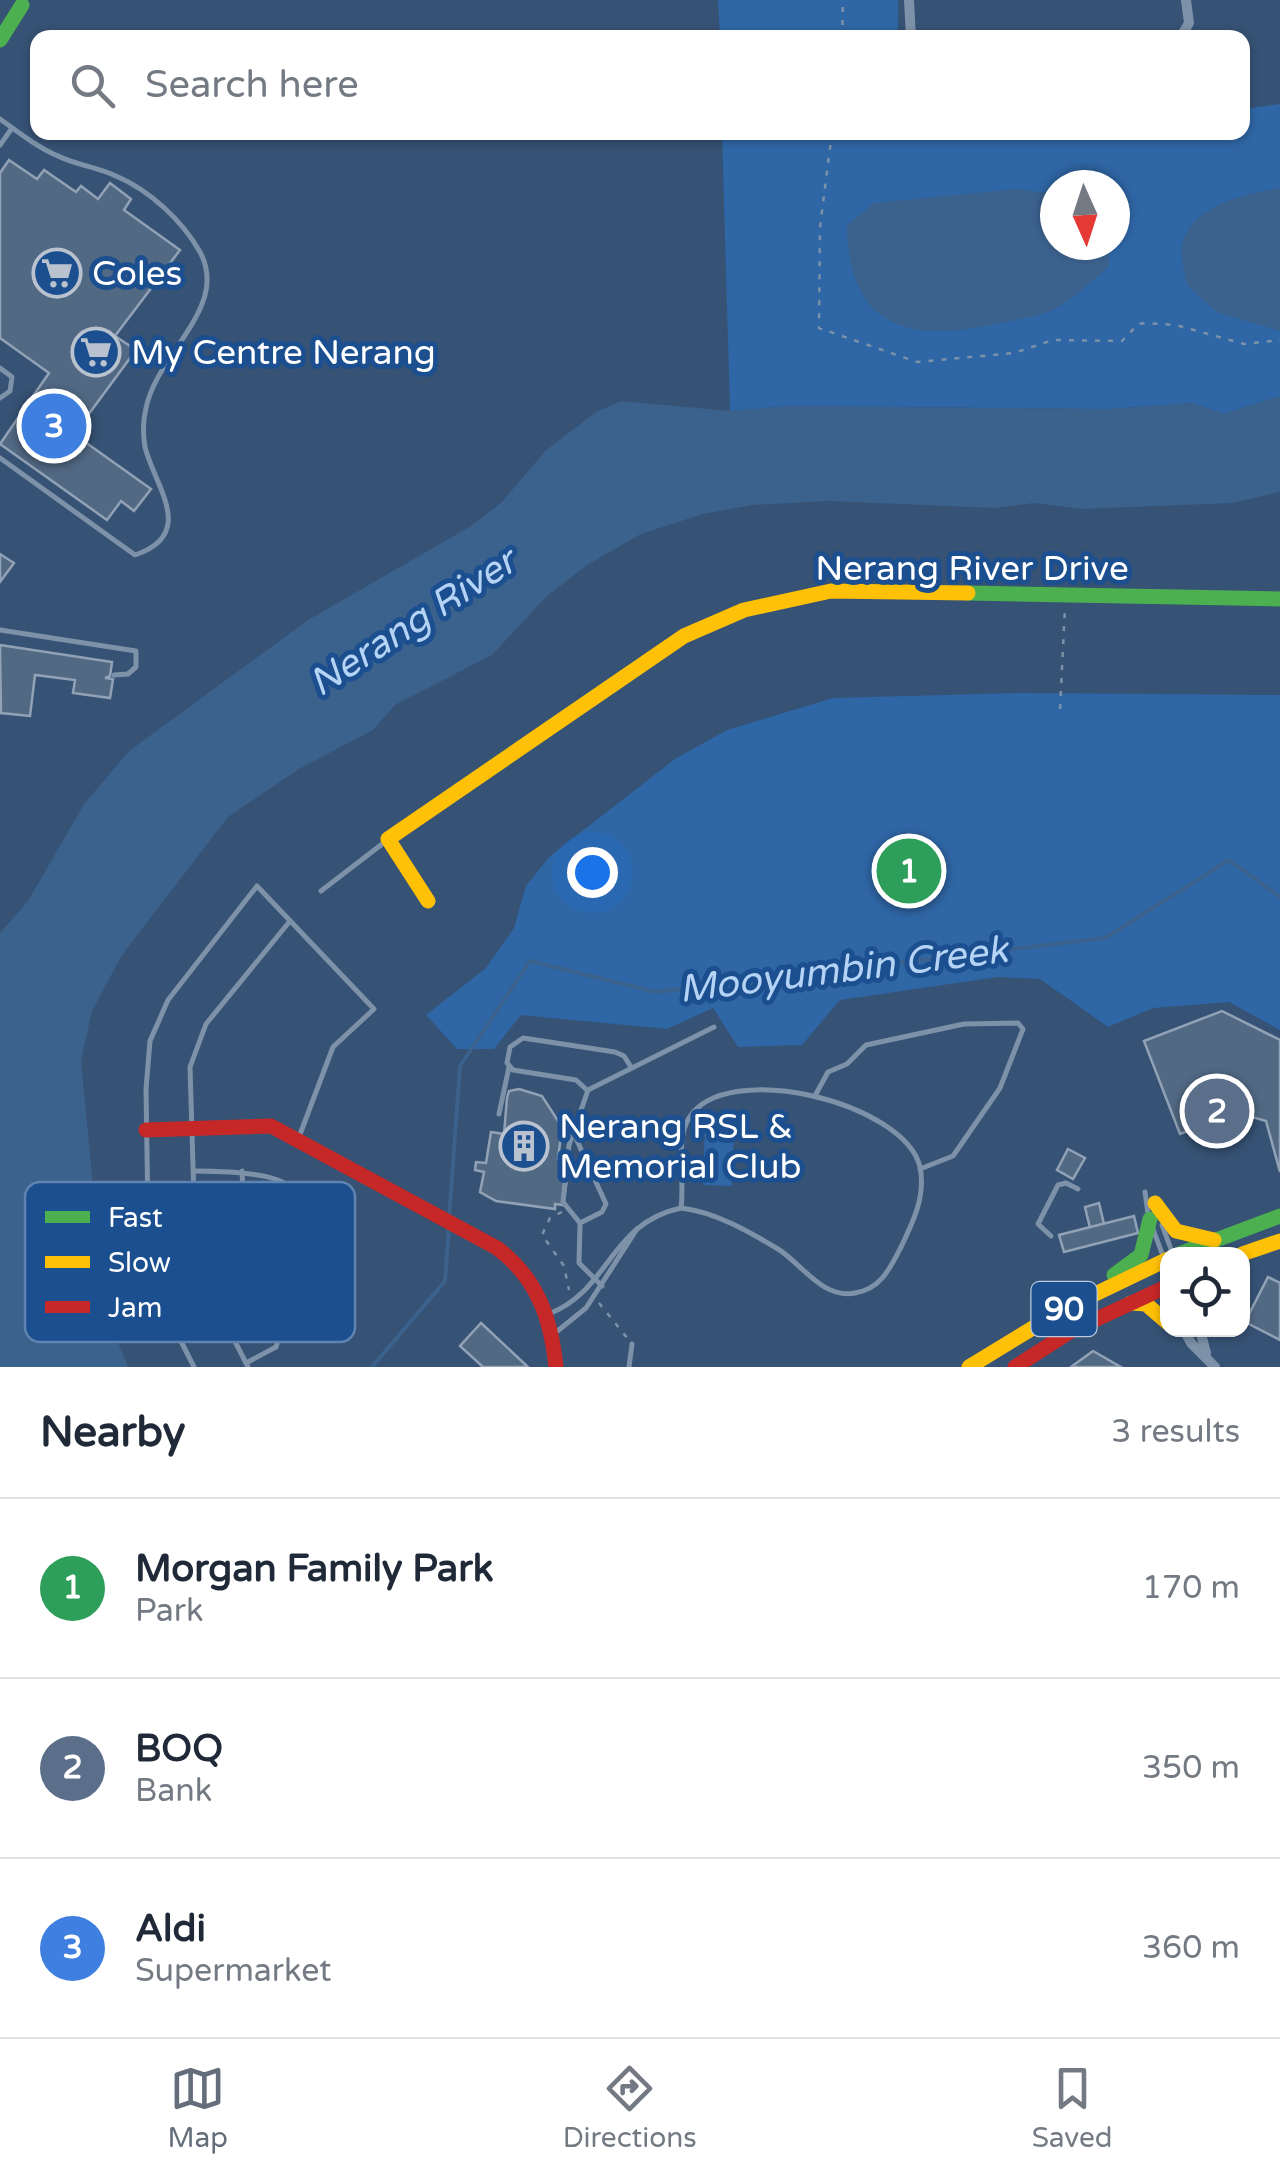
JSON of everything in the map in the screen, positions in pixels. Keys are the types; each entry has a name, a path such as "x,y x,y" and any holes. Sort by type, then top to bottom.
{"street":[{"path":"909,0 911,30"},
{"path":"1186,0 1190,23 1186,30"},
{"path":"0,22 25,1"},
{"path":"0,40 25,1"},
{"name":"Nerang River Drive","path":"388,839 684,636 744,610 831,591 1280,599"},
{"path":"388,839 428,901"},
{"path":"146,1130 271,1126 497,1248 524,1270 546,1314 553,1334 556,1367"},
{"path":"1064,1309 1088,1288 1122,1272 1141,1255 1152,1211 1176,1231 1214,1240"},
{"name":"90","path":"1199,1247 1280,1216"},
{"path":"1250,1251 1280,1241"},
{"path":"1250,1261 1280,1250"},
{"name":"90","path":"969,1367 1064,1309 1160,1265"},
{"name":"90","path":"1015,1367 1071,1331 1160,1290"},
{"path":"1131,1303 1146,1304 1160,1316"},
{"path":"1192,1337 1216,1367"}],"lane":[{"path":"0,119 30,139"},
{"path":"0,146 12,128"},
{"path":"0,458 135,555 149,550 169,519 168,503 145,448 146,408 166,358 202,310 208,288 207,266 198,249 143,191 113,174 59,157 31,140"},
{"path":"0,368 12,378 10,390 0,398"},
{"path":"0,630 136,651 136,667 128,674 114,675"},
{"path":"321,891 388,839"},
{"path":"147,1182 150,1041 168,1000 257,886 374,1009 333,1047 298,1140"},
{"path":"195,1182 196,1126 190,1067 206,1024 290,921"},
{"path":"816,1094 828,1072 847,1064 866,1045 964,1024 1018,1023 1023,1029 1000,1088 952,1156 920,1168"},
{"path":"580,1223 563,1202 573,1131 588,1090 714,1027"},
{"path":"499,1114 510,1047 523,1038 620,1054 631,1067"},
{"path":"509,1067 576,1080 588,1090"},
{"path":"546,1314 577,1298 625,1235 680,1208 716,1216 776,1248 821,1285 854,1294 876,1284 890,1269 918,1208 920,1168 915,1155 894,1134 816,1094 789,1089 733,1094 699,1106 682,1136 686,1174 680,1208"},
{"path":"573,1131 606,1208 580,1223"},
{"path":"568,1171 588,1167"},
{"path":"195,1171 242,1171 275,1176 282,1182"},
{"path":"242,1171 243,1182"},
{"path":"1050,1236 1038,1224 1056,1188 1066,1183 1078,1189"},
{"path":"1152,1211 1165,1247"},
{"path":"1152,1211 1165,1247"},
{"path":"580,1223 576,1255 602,1286"},
{"path":"553,1334 586,1308 638,1226"},
{"path":"181,1342 194,1367"},
{"path":"235,1342 247,1365 277,1342"},
{"path":"629,1367 632,1344"}],"path":[{"path":"842,30 843,0"},
{"path":"831,140 820,227 818,328 917,362 1014,353 1054,340 1122,341 1138,324 1146,323 1176,325 1244,344 1280,340"},
{"path":"1060,709 1065,596"},
{"path":"567,1209 550,1218 542,1234 564,1266 572,1294"},
{"path":"599,1304 632,1344"}],"shaded area":[{"path":"718,0 898,0 898,30 720,30"},
{"path":"1280,104 1280,396 1224,414 1192,403 1108,409 792,406 730,411 722,140 1250,140 1250,108"},
{"path":"1021,693 1280,695 1280,1030 1229,1002 1153,1008 1108,1027 1040,979 998,977 840,1000 802,1045 738,1047 713,1008 667,1029 521,1015 494,1049 457,1049 426,1015 486,968 514,928 526,886 550,856 675,759 727,730 833,698"},
{"path":"705,1123 734,1124 732,1186 703,1185"}],"water":[{"path":"1280,188 1280,331 1216,312 1187,285 1182,245 1188,231 1208,211 1237,198"},
{"path":"1016,189 1040,192 1040,260 1109,260 1109,267 1075,296 1034,316 968,329 912,329 890,321 872,307 859,287 850,260 847,225 874,203"},
{"name":"Nerang River","path":"1280,396 1280,492 1233,503 1081,509 1034,503 995,508 828,501 752,505 703,514 641,534 587,565 546,597 492,655 395,705 373,730 299,769 228,817 122,955 92,1011 81,1061 93,1182 25,1182 25,1342 118,1342 128,1367 0,1367 0,933 28,901 84,804 129,751 308,620 471,526 502,502 545,451 596,412 621,401 730,411 792,406 1108,409 1192,403 1224,414"}],"building":[{"path":"9,160 37,179 44,170 76,192 81,186 98,199 110,183 131,199 124,210 180,250 115,336 136,350 74,434 29,402 49,373 0,338 0,173"},
{"path":"29,402 151,489 134,511 121,501 107,520 0,444"},
{"path":"0,554 14,563 0,582"},
{"path":"0,645 112,662 110,676 105,678 113,679 110,698 73,693 75,680 35,675 30,716 1,713"},
{"path":"1222,1011 1280,1040 1280,1172 1266,1121 1239,1113 1180,1134 1144,1041"},
{"name":"Nerang RSL & Memorial Club","path":"519,1089 542,1096 562,1127 558,1159 570,1160 563,1205 555,1204 555,1209 496,1201 480,1192 484,1172 475,1170 476,1162 486,1163 491,1132 504,1134 509,1091"},
{"path":"1068,1149 1085,1158 1073,1179 1057,1170"},
{"path":"1099,1203 1104,1224 1090,1228 1085,1207"},
{"path":"1134,1216 1138,1233 1064,1252 1059,1235"},
{"path":"1268,1277 1280,1283 1280,1340 1250,1325 1250,1312"},
{"path":"481,1323 528,1367 483,1367 460,1346"},
{"path":"1093,1351 1121,1367 1071,1367"}],"waterway":[{"name":"Mooyumbin Creek","path":"449,1219 460,1066 530,961 656,992 1105,938 1229,860 1280,897"},
{"name":"Mooyumbin Creek","path":"372,1367 445,1281 449,1228"}],"traffic: fast":[{"path":"0,40 22,5"},
{"path":"968,593 1280,599"},
{"path":"1198,1247 1280,1216"},
{"path":"1114,1275 1141,1255 1150,1219"}],"traffic: slow":[{"path":"428,901 388,839 684,636 744,610 831,591 968,593"},
{"path":"1155,1203 1176,1231 1214,1240"},
{"path":"1250,1251 1280,1241"},
{"path":"969,1367 1064,1309 1160,1263"},
{"path":"1131,1303 1146,1304 1160,1316"}],"traffic: jam":[{"path":"146,1130 271,1126 497,1248 522,1272 540,1300 556,1367"},
{"path":"1015,1367 1071,1331 1160,1290"}],"place":[{"name":"Coles","path":"57,273"},
{"name":"My Centre Nerang","path":"96,352"},
{"name":"Aldi","path":"54,426"},
{"name":"Morgan Family Park","path":"909,871"},
{"name":"BOQ","path":"1217,1111"},
{"name":"Nerang RSL & Memorial Club","path":"524,1146"}]}
